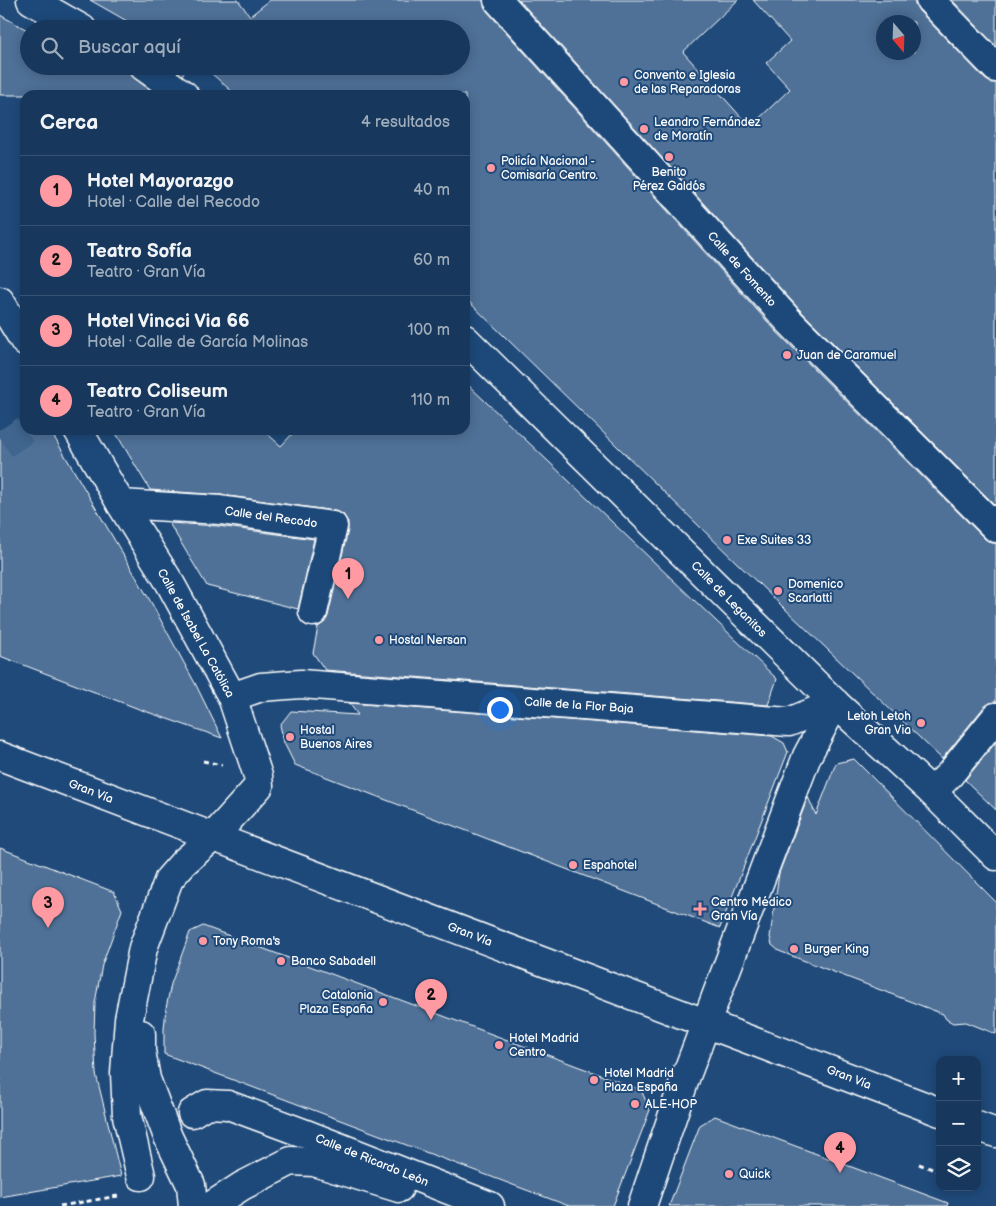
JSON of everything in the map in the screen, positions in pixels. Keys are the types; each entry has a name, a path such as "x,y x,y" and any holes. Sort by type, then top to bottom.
{"street":[{"path":"31,0 66,20"},
{"name":"Calle de Fomento","path":"498,0 788,320 996,528"},
{"path":"930,0 996,68"},
{"path":"156,75 177,90"},
{"path":"0,301 20,334"},
{"name":"Calle de Leganitos","path":"470,344 835,704 932,792 996,856"},
{"name":"Calle de Isabel La Católica","path":"81,435 170,583 232,697 258,776 259,786 213,837"},
{"name":"Calle del Recodo","path":"121,504 220,510 333,526 313,612"},
{"name":"Calle de la Flor Baja","path":"232,697 261,687 302,684 789,722 835,704"},
{"path":"642,1206 686,1076 807,756 835,704"},
{"path":"932,792 950,774 996,717"},
{"path":"789,722 802,732 808,742 807,756"},
{"name":"Gran Vía","path":"0,756 936,1110"},
{"path":"141,1176 127,1116 125,1073 129,1019 143,948 184,862 213,837"},
{"path":"175,881 145,992 141,1016 141,1052 152,1099 191,1185 193,1206"},
{"name":"Calle de Ricardo León","path":"192,1113 210,1114 490,1206"},
{"path":"211,1206 242,1186 290,1139"},
{"name":"Calle de Ricardo León","path":"290,1139 314,1162 455,1206"}],"path":[{"path":"920,1164 936,1170"},
{"path":"60,1206 119,1196"}],"building":[{"path":"90,0 238,0 250,16 270,0 483,0 486,10 776,331 985,539 996,543 996,702 984,707 942,759 470,303 470,90 230,90 213,75 470,75 470,20 125,20"},
{"path":"519,0 738,0 683,52 750,127 790,89 766,63 790,41 753,0 915,0 919,11 985,79 991,83 996,83 996,506 799,309"},
{"path":"952,0 996,0 996,46"},
{"path":"0,15 20,26 20,75 131,75 150,90 20,90 20,95 0,95"},
{"path":"470,387 777,679 768,705 325,670 313,653 318,627 325,622 328,616 348,530 348,522 343,514 335,511 222,495 150,490 117,435 269,435 281,446 291,435 470,435"},
{"path":"0,430 20,430 20,435 53,435 152,604 222,738 139,709 0,656"},
{"path":"169,523 218,526 314,539 298,609 207,586"},
{"path":"349,703 772,736 784,743 788,752 720,928 295,765 284,743 280,725 291,711 358,715"},
{"path":"996,742 996,810 965,780"},
{"path":"854,759 996,902 996,1034 966,1022 953,1023 946,1019 943,1014 779,951 772,945 770,937 779,873 808,797 816,815 836,763"},
{"path":"0,848 114,892 122,910 102,965 95,1003 94,1033 96,1074 121,1176 0,1197"},
{"path":"203,926 641,1090 650,1110 613,1206 569,1206 164,1054 166,1008 171,984 190,932"},
{"path":"715,1116 948,1203 947,1206 669,1206 700,1125"}],"tunnel":[{"path":"4,444 20,433"}],"place":[{"name":"Convento e Iglesia de las Reparadoras","path":"624,82"},
{"name":"Leandro Fernández de Moratín","path":"644,129"},
{"name":"Benito Pérez Galdós","path":"669,157"},
{"name":"Policía Nacional - Comisaría Centro.","path":"491,168"},
{"name":"Juan de Caramuel","path":"787,355"},
{"name":"Exe Suites 33","path":"727,540"},
{"name":"Domenico Scarlatti","path":"778,591"},
{"name":"Hotel Mayorazgo","path":"348,599"},
{"name":"Hostal Nersan","path":"379,640"},
{"name":"Letoh Letoh Gran Via","path":"921,723"},
{"name":"Hostal Buenos Aires","path":"290,737"},
{"name":"Espahotel","path":"573,865"},
{"name":"Centro Médico Gran Vía","path":"700,909"},
{"name":"Hotel Vincci Via 66","path":"48,928"},
{"name":"Tony Roma's","path":"203,941"},
{"name":"Burger King","path":"794,949"},
{"name":"Banco Sabadell","path":"281,961"},
{"name":"Catalonia Plaza España","path":"383,1002"},
{"name":"Teatro Sofía","path":"431,1020"},
{"name":"Hotel Madrid Centro","path":"499,1045"},
{"name":"Hotel Madrid Plaza España","path":"594,1080"},
{"name":"ALE-HOP","path":"635,1104"},
{"name":"Teatro Coliseum","path":"840,1173"},
{"name":"Quick","path":"729,1174"}]}
